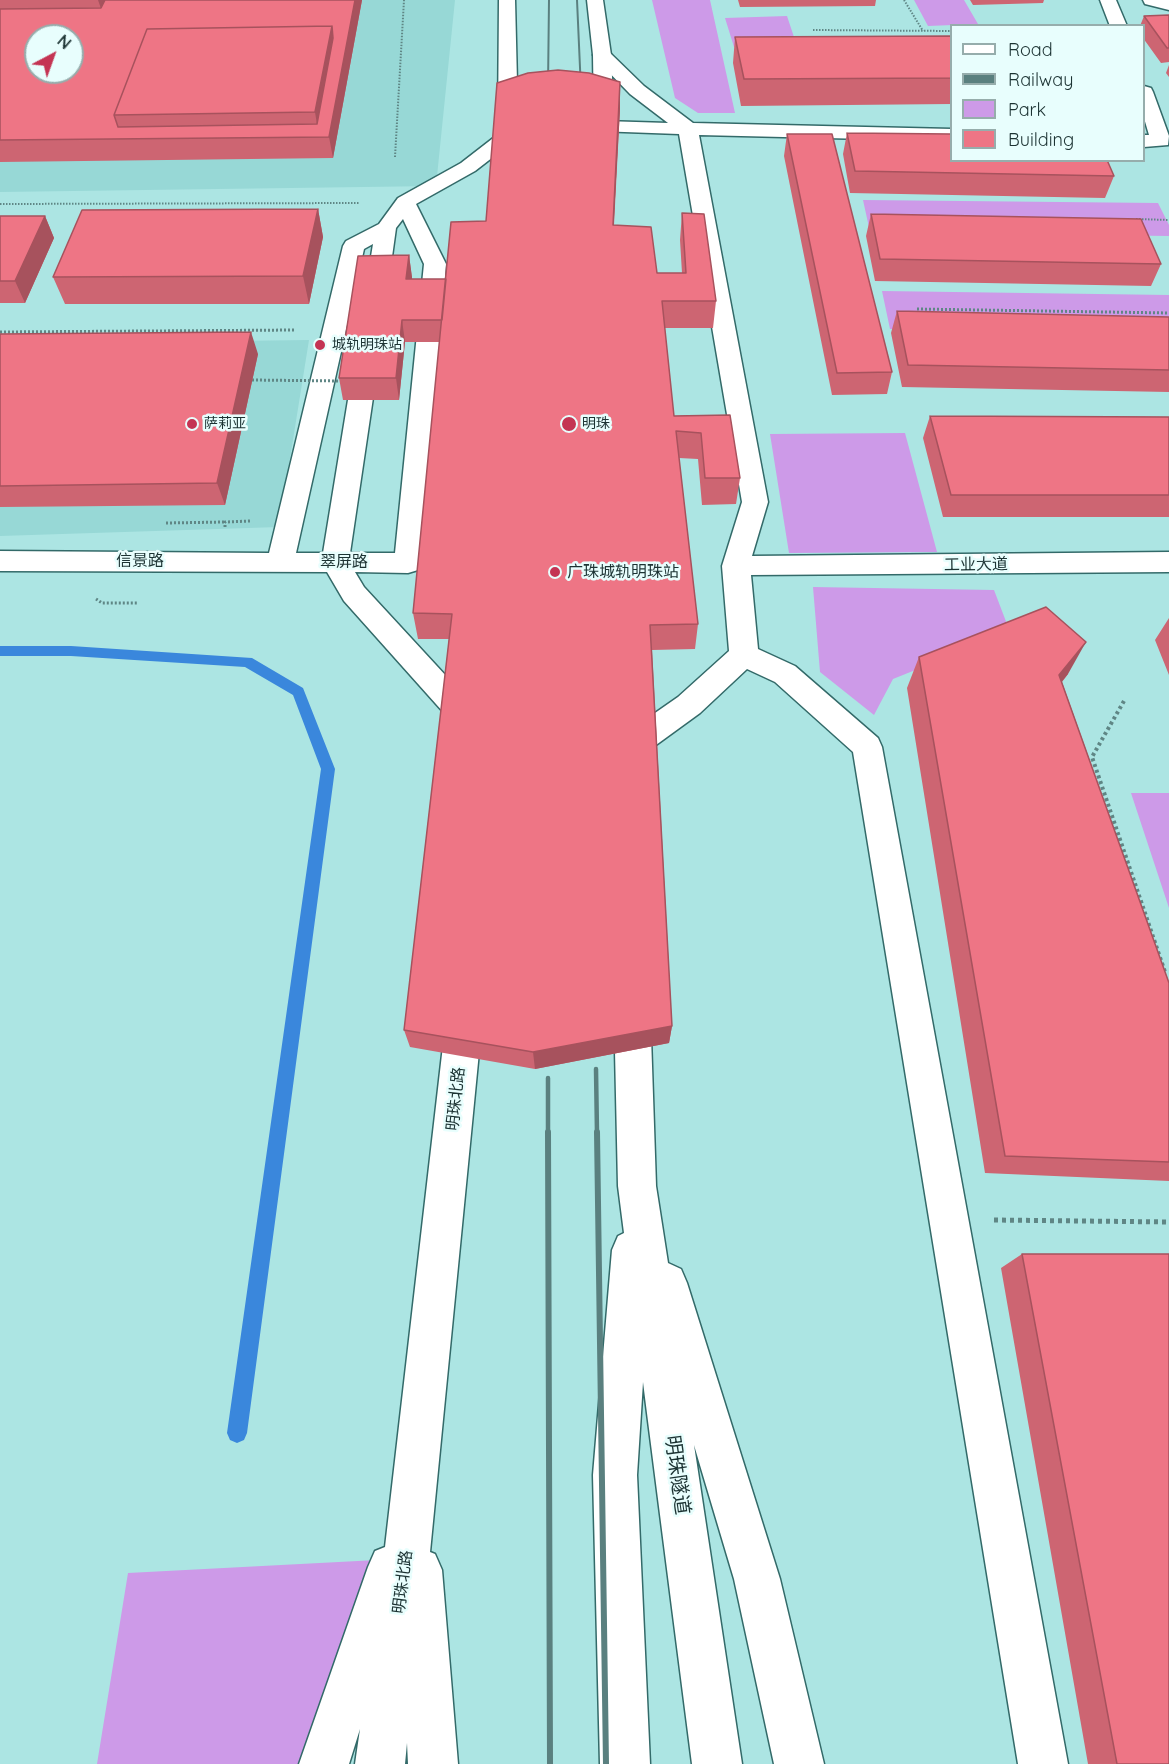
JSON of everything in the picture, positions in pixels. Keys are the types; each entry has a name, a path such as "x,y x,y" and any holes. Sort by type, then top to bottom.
{"main road":[{"path":"507,0 507,166"},
{"path":"595,0 602,55 604,139 688,129 950,135"},
{"path":"1108,0 1118,24"},
{"path":"1151,0 1169,5"},
{"path":"602,55 637,90 688,129 755,502 736,566 744,655"},
{"path":"1145,99 1158,145"},
{"path":"280,562 354,246 386,228 405,202 468,167 508,136"},
{"name":"翠屏路","path":"280,562 408,563 435,264 405,202"},
{"path":"386,228 335,562 354,594 493,730"},
{"name":"信景路","path":"0,561 280,562"},
{"name":"工业大道","path":"736,566 1169,562"},
{"path":"622,717 624,764 744,655"},
{"path":"744,655 785,674 867,747 1043,1764"},
{"path":"625,1764 615,1475 637,1186 631,975"},
{"name":"明珠北路","path":"380,1764 414,1500 468,982"},
{"path":"637,1186 757,1579 799,1764"},
{"name":"明珠隧道","path":"637,1186 717,1764"},
{"path":"324,1764 414,1500"},
{"path":"414,1500 433,1764"}],"path":[{"path":"395,157 404,0"},
{"path":"904,0 922,31"},
{"path":"813,30 950,31"},
{"path":"0,204 405,202"},
{"path":"1133,219 1169,220"},
{"path":"917,309 1169,313"},
{"path":"0,332 335,330"},
{"path":"252,380 346,381"},
{"path":"1124,701 1092,757 1165,973"},
{"path":"949,1219 1169,1222"}],"shaded area":[{"path":"0,0 455,0 436,186 0,192"},
{"path":"309,340 279,527 0,536 0,344"}],"green space":[{"path":"652,0 710,0 735,113 698,113 675,98"},
{"path":"914,0 964,0 978,24 950,24 928,26"},
{"path":"787,16 797,46 734,47 725,18"},
{"path":"863,200 1158,203 1169,225 1169,236 870,232"},
{"path":"882,291 1169,295 1169,333 890,329"},
{"path":"905,433 937,552 789,553 770,434"},
{"path":"813,587 994,590 1010,632 893,679 874,715 820,672"},
{"path":"1131,793 1169,793 1169,908"},
{"path":"377,1560 326,1764 97,1764 128,1573"}],"building":[{"path":"105,0 355,0 329,137 0,140 0,9 101,8","holes":["332,26 333,38 317,124 118,127 114,115 147,29"]},
{"path":"1169,15 1169,48 1167,48 1144,16"},
{"path":"332,26 315,112 114,115 147,29"},
{"path":"950,36 950,78 744,79 735,37"},
{"name":"广珠城轨明珠站","path":"558,70 589,73 620,82 613,225 651,227 657,273 686,273 682,213 704,214 716,301 662,301 674,416 730,415 740,478 705,478 701,433 676,431 698,624 650,625 672,1026 533,1052 404,1030 452,614 413,613 451,222 486,221 497,83 528,73"},
{"path":"847,133 950,134 950,162 1108,162 1114,176 855,171"},
{"path":"787,134 832,134 892,372 837,373"},
{"path":"318,209 303,276 53,277 82,210"},
{"path":"871,214 1141,219 1161,264 880,259"},
{"path":"0,216 45,216 15,281 0,281"},
{"path":"409,255 406,279 446,279 442,320 402,320 396,378 339,378 358,256"},
{"path":"897,311 1169,317 1169,370 908,365"},
{"path":"251,332 217,483 0,486 0,334"},
{"path":"930,416 1169,417 1169,495 951,495"},
{"path":"1046,607 1086,642 1059,675 1169,983 1169,1162 1005,1156 919,657"},
{"path":"1022,1254 1169,1254 1169,1764 1117,1764"}],"waterway":[{"path":"0,651 71,651 247,662 298,692 328,769 237,1433"}],"railway":[{"path":"548,87 549,0"},
{"path":"577,0 581,90"},
{"path":"596,1069 597,1134"},
{"path":"548,1078 548,1132"},
{"path":"548,1132 550,1764"},
{"path":"597,1132 606,1764"}],"place":[{"name":"城轨明珠站","path":"320,345"},
{"name":"萨莉亚","path":"192,424"},
{"name":"明珠","path":"569,424"},
{"name":"广珠城轨明珠站","path":"555,572"}]}
